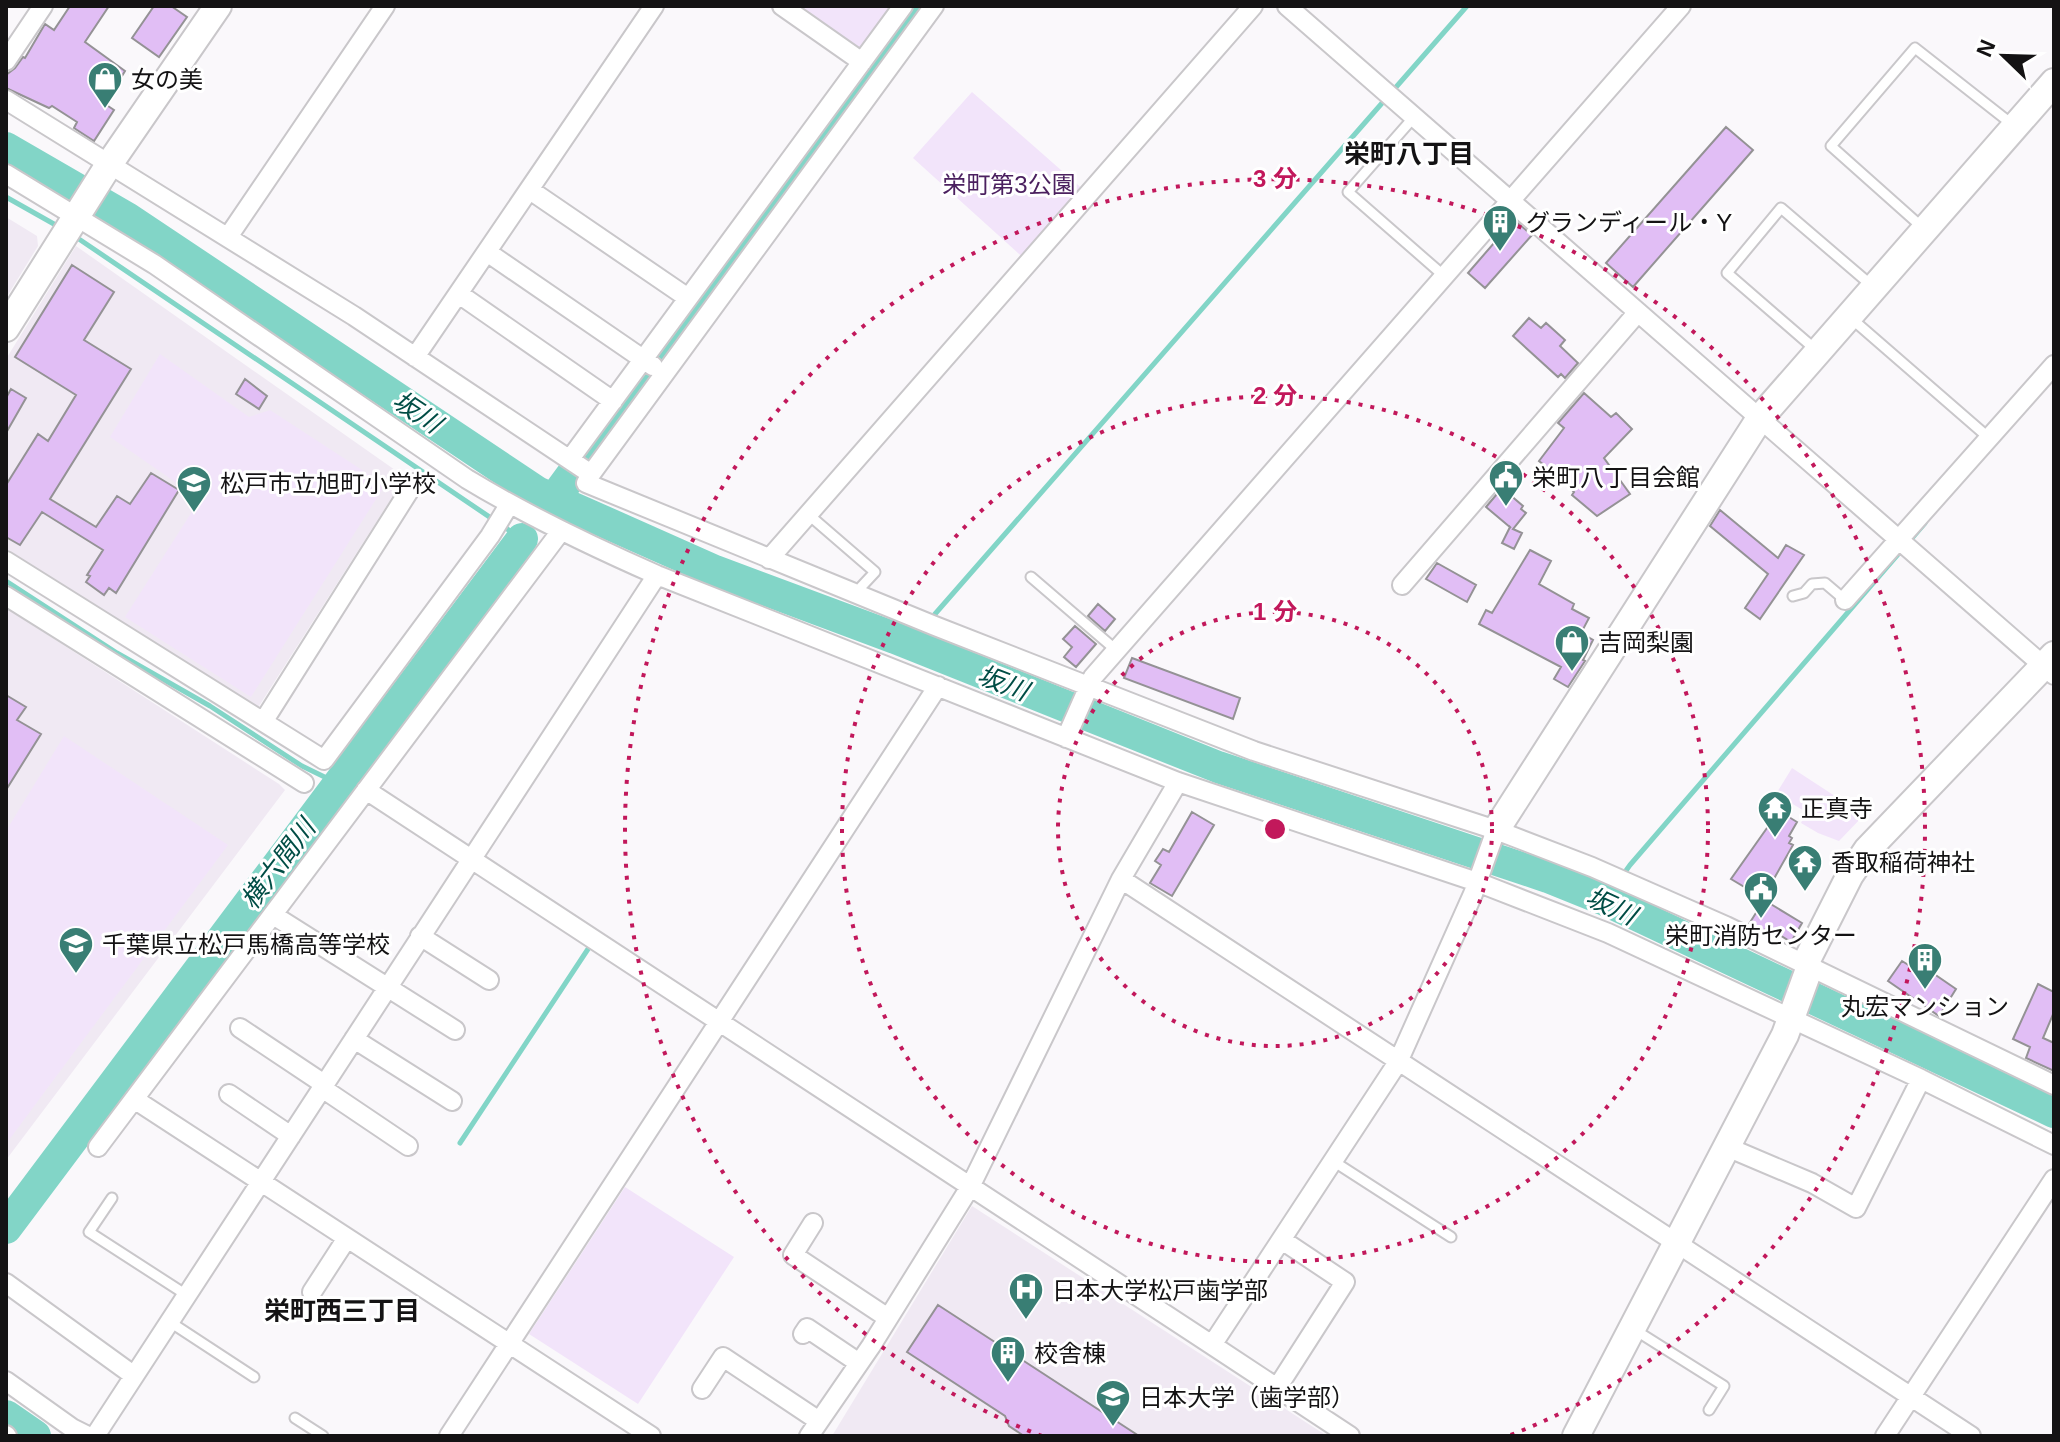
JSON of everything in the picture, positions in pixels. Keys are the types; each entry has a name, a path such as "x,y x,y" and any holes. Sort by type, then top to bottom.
{"street":[{"path":"6,61 43,6"},
{"path":"6,328 105,172 218,6"},
{"path":"228,237 385,6"},
{"path":"782,6 862,62"},
{"path":"570,459 903,6"},
{"path":"934,6 588,472 586,483 1086,689 1649,891 1807,971 2054,1085"},
{"path":"769,559 1253,6"},
{"path":"1287,6 1899,540 2051,665 1904,811 1855,865 1806,962 1807,971 1791,1018 1576,1436"},
{"path":"1068,735 1086,689 1117,650 1681,6"},
{"path":"415,357 530,190 644,9"},
{"path":"1212,1345 1398,1062 1494,834 1760,418 2054,82"},
{"path":"6,100 105,172 228,237 588,472"},
{"path":"6,174 154,264 516,508 557,529 657,575 1068,735 1178,782 1477,879 1608,933 1921,1079 2054,1145"},
{"path":"530,190 688,298"},
{"path":"487,252 663,374"},
{"path":"459,294 613,401"},
{"path":"1402,585 1638,312"},
{"path":"1845,600 2054,365"},
{"path":"263,722 414,483"},
{"path":"6,561 324,760 481,548 493,527 516,508"},
{"path":"98,1147 557,529"},
{"path":"95,1436 657,575"},
{"path":"6,596 304,783"},
{"path":"143,683 160,658"},
{"path":"455,1434 509,1343 938,686"},
{"path":"702,1389 723,1357 814,1428 859,1363 970,1187 1121,879 1178,782"},
{"path":"366,790 1350,1436"},
{"path":"1121,879 1971,1436"},
{"path":"273,915 455,1030"},
{"path":"420,936 489,980"},
{"path":"240,1028 408,1146"},
{"path":"354,1039 452,1101"},
{"path":"1727,1147 1812,1183 1856,1208 1921,1079"},
{"path":"229,1094 291,1136"},
{"path":"134,1099 651,1436"},
{"path":"1885,1436 2054,1179"},
{"path":"813,1223 793,1255 888,1318"},
{"path":"312,1292 347,1238"},
{"path":"1277,1388 1345,1282 1282,1240"},
{"path":"6,1283 133,1375"},
{"path":"803,1334 807,1328 859,1363"},
{"path":"6,1381 88,1436"}],"lane":[{"path":"1925,231 1831,146 1915,48 2015,127"},
{"path":"1414,117 1348,192 1443,275"},
{"path":"1819,353 1727,273 1781,208 1875,288"},
{"path":"1850,317 1989,439"},
{"path":"809,515 875,572 861,587"},
{"path":"1031,577 1117,650"},
{"path":"1793,596 1804,593 1812,584 1825,583 1845,600"},
{"path":"1333,1161 1451,1237"},
{"path":"112,1198 89,1232 185,1294"},
{"path":"169,1322 254,1377"},
{"path":"1632,1328 1724,1386 1709,1410"},
{"path":"295,1418 323,1436"}],"shaded area":[{"path":"6,217 37,236 38,246 6,298"},
{"name":"松戸市立旭町小学校","path":"76,246 405,477 259,706 253,709 6,551 6,359"},
{"name":"千葉県立松戸馬橋高等学校","path":"6,608 285,790 6,1160"},
{"name":"日本大学松戸歯学部","path":"972,1206 1327,1436 832,1436"}],"green space":[{"path":"799,6 895,6 862,51"},
{"name":"栄町第3公園","path":"972,92 1086,192 1029,263 913,158"},
{"path":"160,354 249,417 270,410 385,485 251,697 125,617 200,499 110,437"},
{"path":"64,736 228,845 6,1144 6,831"},
{"path":"1792,768 1864,815 1839,841 1801,823 1806,812 1776,794"},
{"path":"625,1187 734,1257 638,1404 529,1334"}],"building":[{"path":"70,6 109,6 85,42 125,71 105,104 114,110 94,141 74,128 77,122 52,106 49,108 6,88 6,75 25,58 45,24 54,30"},
{"path":"154,6 171,6 187,17 159,57 132,38"},
{"path":"1726,127 1753,150 1633,287 1606,263"},
{"name":"グランディール・Y","path":"1514,220 1532,235 1485,288 1468,273"},
{"path":"72,265 114,292 84,340 131,369 50,499 96,527 117,496 130,504 151,473 179,490 116,593 109,588 104,595 86,582 90,576 87,575 103,550 42,512 20,545 6,537 6,485 38,434 48,441 76,395 15,357"},
{"path":"1529,318 1541,328 1546,323 1565,340 1560,346 1578,363 1565,378 1561,374 1558,377 1513,336"},
{"path":"245,379 267,396 259,409 236,394"},
{"path":"11,389 26,398 6,433 6,398"},
{"path":"1584,393 1611,417 1616,413 1632,429 1604,458 1630,494 1597,516 1572,495 1574,492 1565,482 1539,461 1564,428 1558,423"},
{"path":"1502,488 1523,506 1521,509 1526,513 1513,529 1522,533 1514,549 1502,543 1510,527 1486,507"},
{"path":"1720,510 1778,558 1786,545 1804,555 1760,619 1745,608 1768,574 1710,526"},
{"path":"1530,550 1551,561 1539,584 1574,604 1572,609 1589,618 1581,633 1593,640 1585,661 1568,687 1554,679 1561,667 1479,624 1486,610 1492,613"},
{"path":"1437,563 1476,585 1467,602 1426,579"},
{"path":"1098,604 1115,619 1105,631 1088,616"},
{"path":"1075,626 1096,644 1076,667 1064,657 1072,647 1063,639"},
{"path":"1132,658 1240,698 1233,719 1124,678"},
{"path":"6,695 26,707 17,720 41,734 6,790"},
{"path":"1779,811 1797,822 1789,836 1792,838 1789,843 1793,845 1763,898 1731,879"},
{"path":"1192,812 1214,825 1172,896 1150,883 1161,865 1155,861 1163,849 1169,852"},
{"path":"1764,900 1802,923 1791,942 1767,927 1764,931 1749,924"},
{"name":"丸宏マンション","path":"1902,961 1915,969 1918,963 1956,989 1939,1016 1888,981"},
{"path":"2038,984 2054,992 2054,1012 2043,1038 2054,1043 2054,1071 2026,1058 2030,1047 2013,1039"},
{"name":"校舎棟","path":"938,1305 1139,1436 1024,1436 1009,1426 1005,1416 907,1352"}],"waterway":[{"path":"554,499 917,6"},
{"path":"935,614 1467,6"},
{"name":"坂川","path":"6,148 127,218 537,492 715,571 895,638 1218,767 1548,877 1605,900 2054,1112"},
{"path":"6,197 61,228"},
{"path":"73,235 522,539"},
{"path":"1605,900 1630,865 1925,523"},
{"name":"横六間川","path":"6,1228 522,539"},
{"path":"6,581 302,766 339,784"},
{"path":"460,1143 590,946"},
{"path":"6,1416 35,1436"}],"place":[{"name":"女の美","path":"105,110"},
{"name":"グランディール・Y","path":"1500,253"},
{"name":"栄町八丁目会館","path":"1506,508"},
{"name":"松戸市立旭町小学校","path":"194,514"},
{"name":"吉岡梨園","path":"1572,673"},
{"name":"正真寺","path":"1775,839"},
{"name":"香取稲荷神社","path":"1805,893"},
{"name":"栄町消防センター","path":"1761,920"},
{"name":"千葉県立松戸馬橋高等学校","path":"76,975"},
{"name":"丸宏マンション","path":"1925,991"},
{"name":"日本大学松戸歯学部","path":"1026,1321"},
{"name":"校舎棟","path":"1008,1384"},
{"name":"日本大学（歯学部）","path":"1113,1428"}],"district":[{"name":"栄町八丁目","path":"1409,154"},
{"name":"栄町西三丁目","path":"342,1311"}]}
